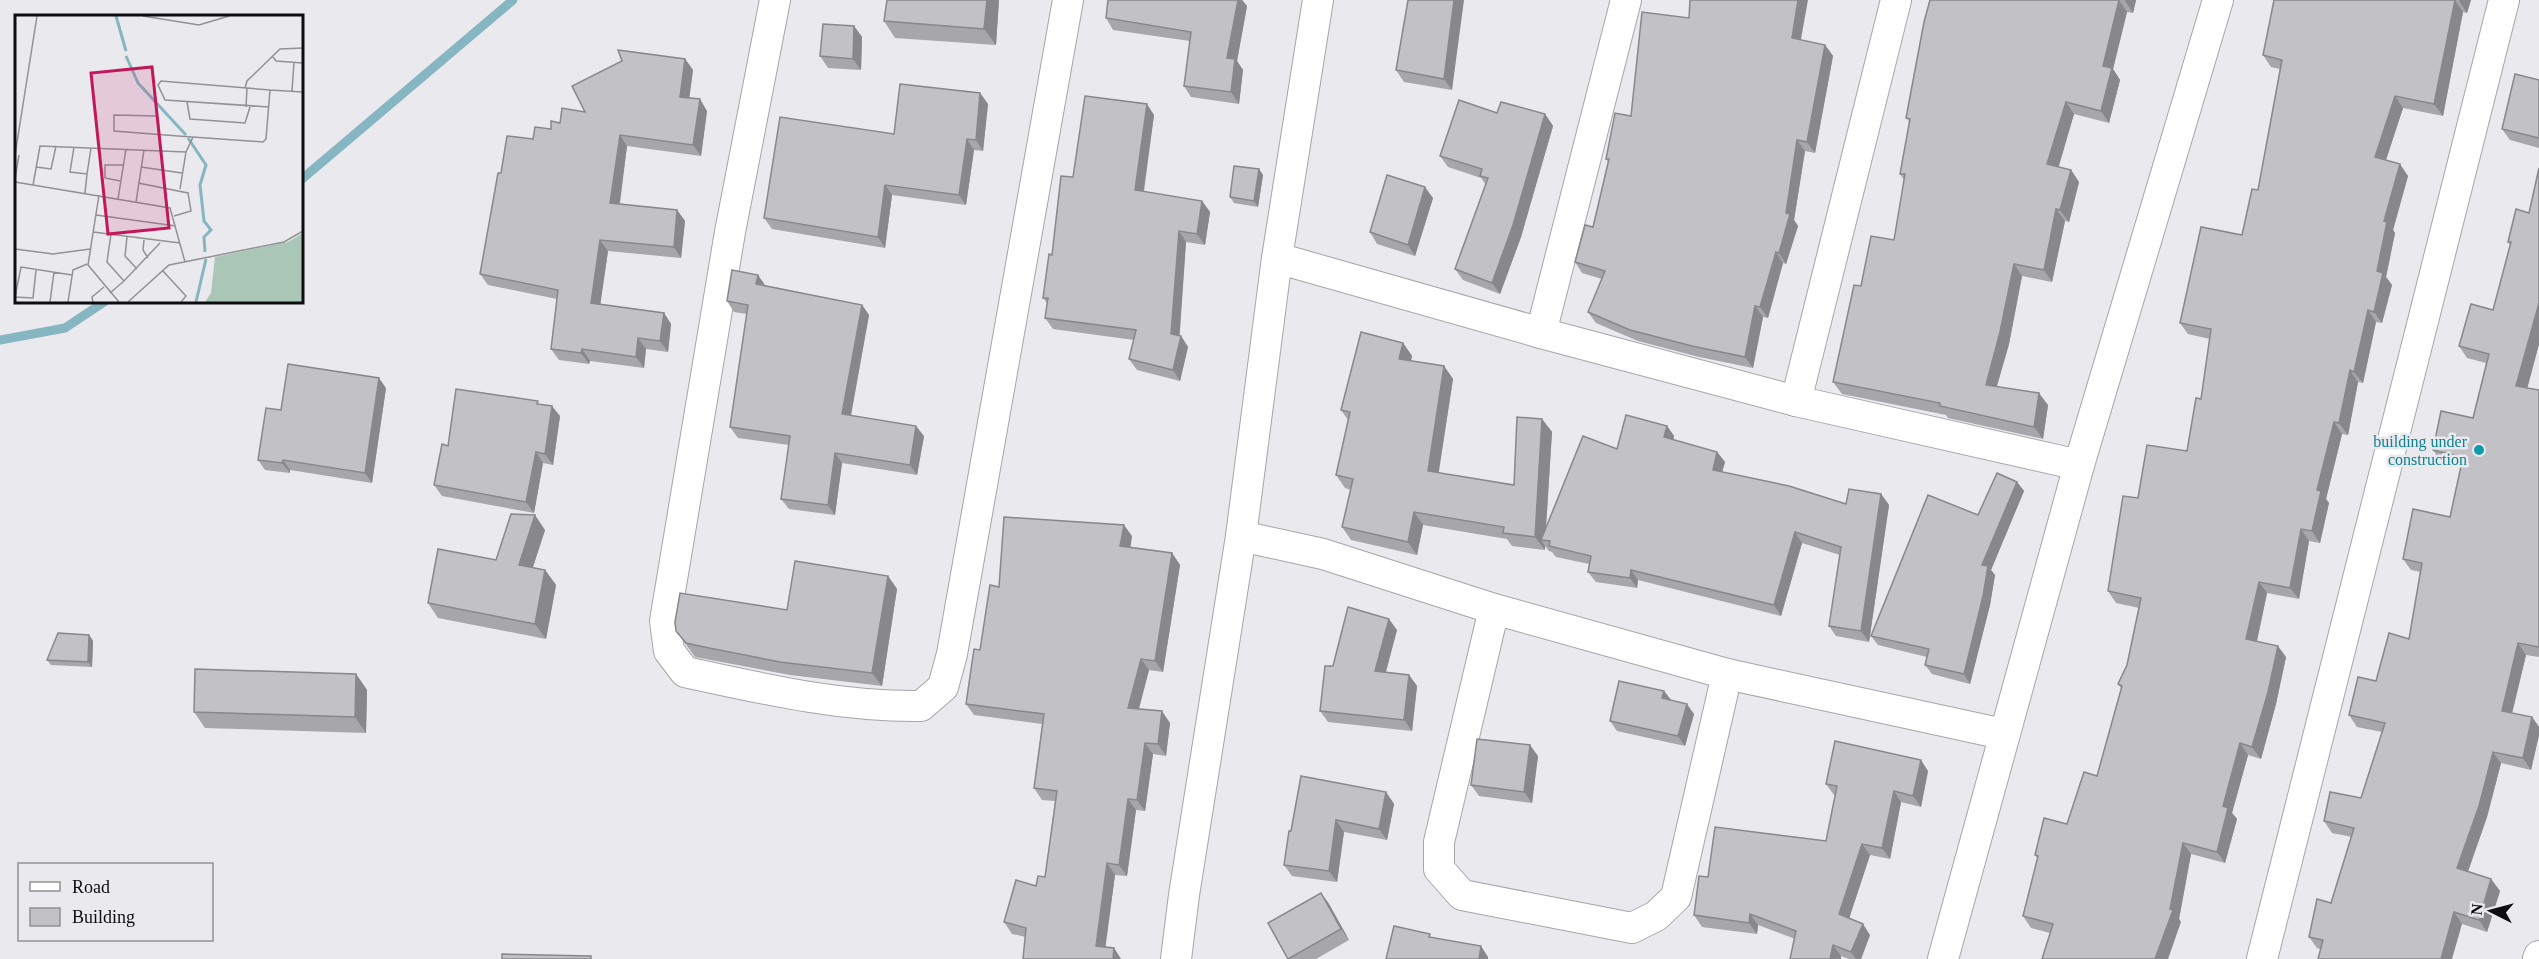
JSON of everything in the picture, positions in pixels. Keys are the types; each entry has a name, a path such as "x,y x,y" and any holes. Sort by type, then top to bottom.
{"street":[{"path":"775,0 729,232 665,621 669,651 685,672 797,696 889,706 921,706 943,687 952,654 1068,0"},
{"path":"1176,959 1184,895 1241,537 1277,258 1318,0"},
{"path":"1541,333 1626,0"},
{"path":"1796,401 1896,0"},
{"path":"1943,959 2003,734 2079,465 2218,0"},
{"path":"2262,959 2504,0"},
{"path":"1277,258 1541,333 1796,401 2079,465"},
{"path":"1241,537 1323,554 1494,609 1727,674 2003,734"},
{"path":"1494,609 1439,842 1439,869 1462,895 1632,928 1656,916 1676,897 1727,674"}],"building":[{"path":"887,0 987,0 984,29 884,21"},
{"path":"1108,0 1238,0 1227,58 1235,59 1231,92 1184,86 1191,32 1106,18"},
{"path":"1408,0 1454,0 1444,79 1396,70"},
{"path":"1690,0 1798,0 1792,38 1825,45 1807,142 1797,140 1786,213 1790,214 1760,307 1755,306 1745,357 1630,330 1588,312 1605,271 1575,262 1585,225 1593,227 1609,159 1606,159 1615,113 1631,116 1642,12 1689,18"},
{"path":"1930,0 2119,0 2103,66 2112,68 2101,111 2066,102 2047,164 2071,170 2060,210 2056,209 2044,270 2014,264 1986,385 2039,393 2034,427 1940,406 1940,403 1833,382 1854,285 1861,286 1871,236 1894,240 1905,174 1900,174 1910,119 1906,118"},
{"path":"2274,0 2455,0 2434,104 2395,96 2375,157 2400,164 2384,221 2387,222 2377,271 2383,273 2374,312 2368,310 2354,372 2350,370 2339,423 2334,422 2317,490 2321,491 2312,531 2301,529 2290,588 2259,582 2246,639 2278,646 2252,747 2240,743 2223,806 2228,808 2217,852 2183,843 2170,909 2173,910 2155,959 2042,959 2053,924 2023,916 2038,856 2035,855 2044,818 2067,824 2084,772 2097,776 2122,686 2118,684 2127,665 2141,598 2108,591 2123,496 2138,498 2147,445 2187,451 2196,398 2201,399 2211,329 2180,323 2201,227 2242,235 2252,189 2258,190 2282,60 2263,55"},
{"path":"823,24 854,26 853,59 820,56"},
{"path":"618,50 685,59 680,97 700,99 693,145 620,135 610,203 677,210 674,247 600,240 591,303 664,313 660,341 638,338 636,357 582,349 581,353 551,349 558,290 480,274 507,136 533,139 535,127 551,129 551,121 560,123 562,108 585,112 572,86 622,61"},
{"path":"2515,74 2539,80 2539,138 2502,129"},
{"path":"900,84 980,93 976,140 967,139 959,195 885,185 878,237 764,218 780,117 894,134"},
{"path":"1085,96 1147,104 1135,190 1202,201 1197,234 1179,231 1171,334 1181,336 1173,370 1129,359 1136,330 1045,318 1048,298 1043,298 1049,254 1052,255 1061,176 1073,177"},
{"path":"1459,100 1497,113 1501,102 1545,114 1513,225 1492,283 1455,269 1488,178 1480,176 1482,169 1440,156"},
{"path":"1234,166 1259,169 1254,201 1230,197"},
{"path":"2539,168 2539,303 2516,386 2539,390 2539,647 2518,643 2502,711 2532,717 2523,758 2493,752 2479,806 2457,868 2491,879 2479,920 2454,912 2441,959 2318,959 2323,940 2309,937 2317,899 2331,903 2354,828 2324,821 2330,792 2361,798 2385,723 2349,715 2358,677 2376,681 2389,633 2409,639 2422,563 2403,559 2413,509 2450,517 2463,457 2433,450 2441,411 2473,418 2489,354 2459,346 2471,304 2493,310 2511,242 2508,242 2516,209 2529,213"},
{"path":"1387,175 1425,187 1408,245 1370,232"},
{"path":"732,270 758,275 756,284 862,305 842,414 916,426 910,465 835,453 828,505 781,499 790,436 730,427 748,305 727,301"},
{"path":"1361,332 1403,343 1399,359 1444,366 1428,471 1514,485 1517,417 1542,419 1535,537 1503,533 1504,527 1414,512 1408,542 1342,527 1353,479 1336,475 1350,412 1341,410"},
{"path":"288,364 379,378 365,473 283,460 282,463 258,460 266,408 281,410"},
{"path":"456,389 538,401 537,404 552,406 545,454 536,452 526,502 434,485 442,444 448,446"},
{"path":"1626,415 1667,426 1664,437 1717,452 1713,470 1789,486 1846,504 1849,489 1881,494 1861,631 1829,626 1841,547 1795,532 1774,605 1631,570 1630,578 1588,572 1591,556 1549,546 1550,541 1541,540 1583,436 1617,449"},
{"path":"1997,473 2017,482 1982,565 1988,566 1964,674 1925,665 1929,649 1871,636 1928,495 1978,515"},
{"path":"511,514 535,515 519,565 545,570 535,624 428,603 438,549 496,560"},
{"path":"1004,517 1124,525 1120,546 1172,553 1155,661 1141,659 1128,708 1162,711 1158,744 1145,743 1137,800 1128,799 1119,865 1107,863 1096,946 1114,948 1113,959 1023,959 1026,928 1004,922 1016,880 1036,886 1038,876 1045,877 1057,791 1034,788 1044,714 966,704 974,649 980,650 990,585 999,587"},
{"path":"795,561 888,576 872,673 780,662 709,648 686,643 676,631 675,622 680,593 787,610"},
{"path":"1348,607 1389,619 1375,671 1409,675 1404,720 1320,711 1325,666 1333,666"},
{"path":"58,633 89,635 88,662 47,660"},
{"path":"195,669 356,674 355,717 194,712"},
{"path":"1619,681 1664,691 1662,698 1687,704 1678,736 1610,721"},
{"path":"1477,739 1530,745 1524,792 1471,785"},
{"path":"1835,741 1921,760 1913,796 1894,791 1882,848 1862,844 1839,914 1863,924 1851,952 1833,945 1830,959 1790,959 1796,931 1750,914 1749,923 1694,915 1699,876 1708,877 1715,827 1826,841 1837,786 1826,784"},
{"path":"1301,776 1386,792 1379,829 1336,820 1329,871 1284,865"},
{"path":"1321,893 1341,929 1288,959 1268,923"},
{"path":"1394,926 1430,934 1429,937 1481,946 1479,959 1386,959"},
{"path":"502,954 591,956 591,959 502,959"}],"waterway":[{"path":"303,178 513,0"},
{"path":"0,340 65,328 102,303"}],"place":[{"name":"building under construction","path":"2479,450"}]}
